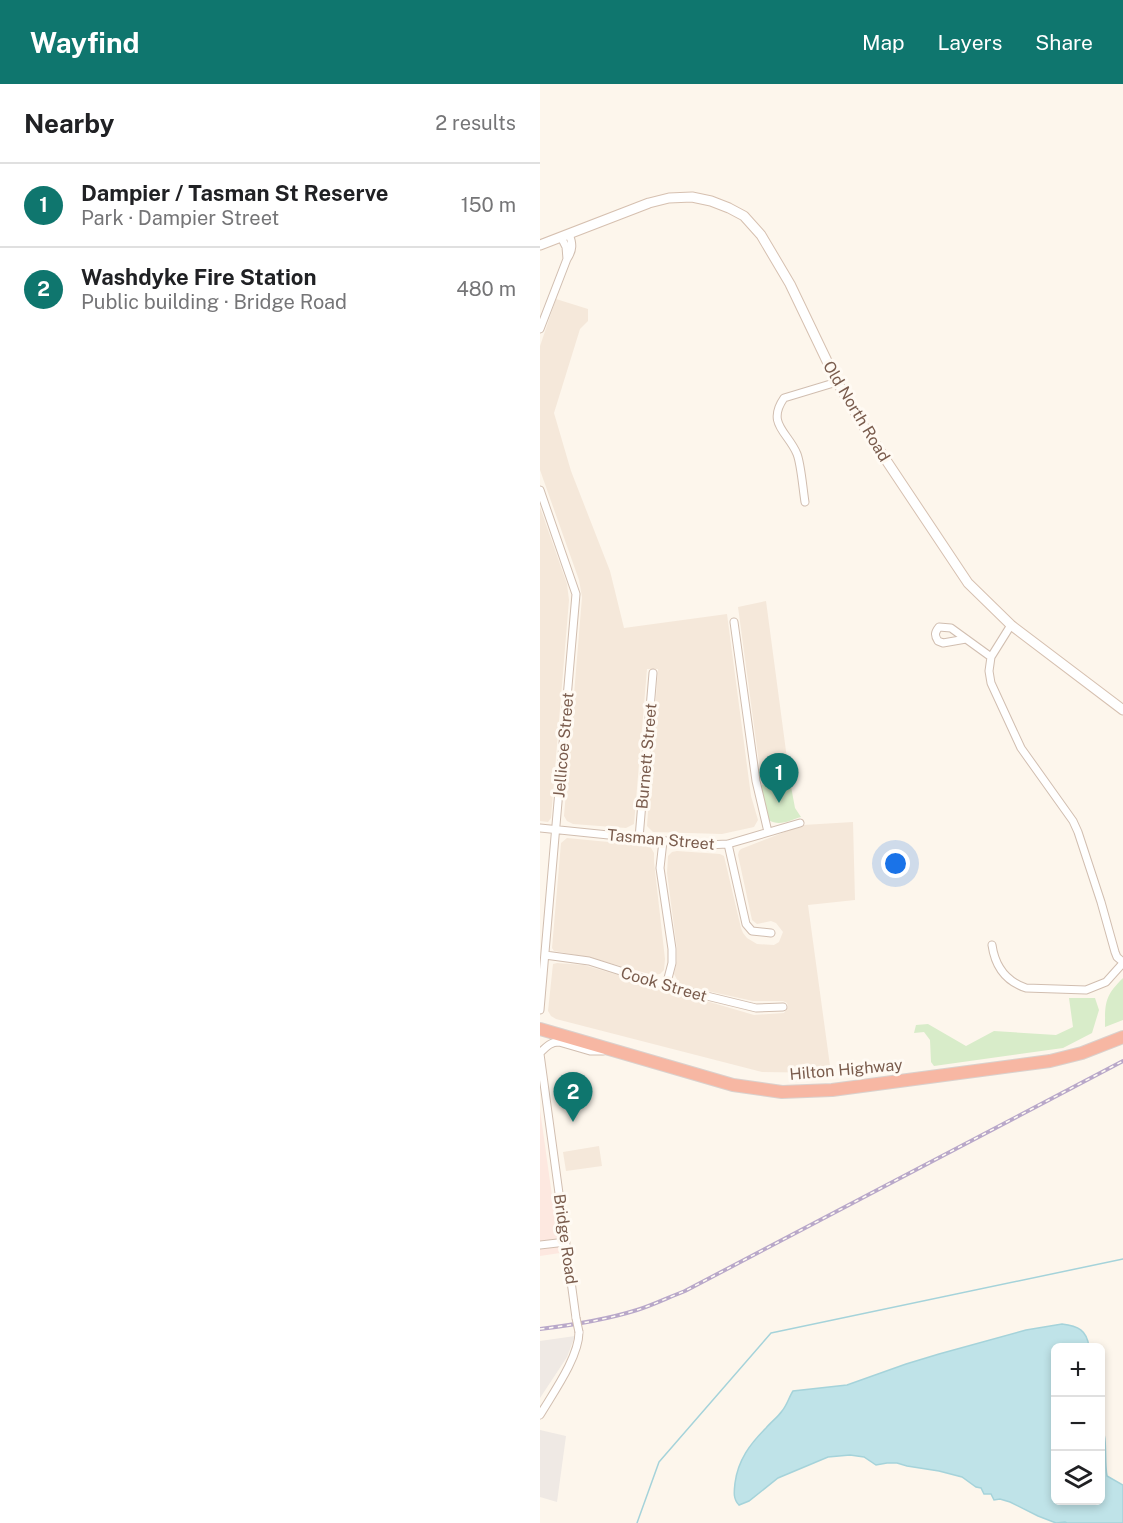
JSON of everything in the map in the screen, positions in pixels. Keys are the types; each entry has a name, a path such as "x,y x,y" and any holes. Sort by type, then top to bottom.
{"highway":[{"name":"Hilton Highway","path":"540,1029 733,1085 799,1092 832,1090 1050,1061 1082,1053 1123,1037"}],"street":[{"name":"Old North Road","path":"540,245 649,203 669,198 692,197 711,201 744,216 761,235 790,284 837,382 864,427 968,583 1011,626 1123,710"},
{"path":"540,329 573,247 565,235"},
{"path":"805,502 798,454 778,425 776,414 784,398 837,382"},
{"name":"Jellicoe Street","path":"540,490 576,594 540,1007"},
{"path":"734,622 756,785 768,832"},
{"path":"992,945 995,959 1007,979 1026,988 1086,990 1106,982 1123,962 1115,952 1078,832 1067,811 1017,740 991,683 988,671 991,657 1011,626"},
{"path":"966,639 991,657"},
{"name":"Burnett Street","path":"639,838 652,673"},
{"name":"Tasman Street","path":"540,828 698,844 728,844 800,823"},
{"path":"663,841 660,868 672,949 672,963 666,986"},
{"path":"728,844 746,924 752,931 771,933"},
{"name":"Cook Street","path":"545,956 589,961 666,986 756,1008 783,1007"},
{"name":"Bridge Road","path":"540,1415 570,1363 578,1344 579,1332 540,1053 554,1042 590,1051 612,1051"},
{"path":"540,1245 566,1242"}],"shaded area":[{"path":"556,299 588,309 588,321 580,329 554,413 571,471 610,571 624,628 727,614 751,796 758,820 754,827 722,834 653,832 647,826 658,669 647,669 634,824 626,828 573,824 564,816 582,597 579,580 540,470 540,346"},
{"path":"540,507 567,584 569,600 551,818 548,822 540,821"},
{"path":"766,601 790,781 762,785 738,607"},
{"path":"853,822 855,900 808,905 831,1073 762,1072 551,1016 548,1011 553,964 557,963 584,965 754,1015 784,1013 788,1007 783,1001 753,1001 680,985 674,974 677,949 667,873 668,856 677,851 724,856 743,933 757,944 774,945 779,942 783,932 776,923 771,921 757,924 752,920 739,851 803,825"},
{"path":"567,838 650,846 654,853 665,959 664,970 660,974 653,975 588,957 554,951 552,948 561,843"},
{"path":"540,1110 560,1253 540,1256"},
{"path":"599,1146 602,1166 566,1171 563,1152"},
{"path":"575,1336 567,1357 540,1398 540,1341"},
{"path":"540,1430 566,1436 557,1502 540,1497"}],"green space":[{"path":"790,781 795,808 801,817 785,822 773,822 769,820 760,787"},
{"path":"1123,978 1123,1020 1105,1027 1107,1000"},
{"path":"1069,998 1095,998 1099,1010 1092,1033 1063,1048 934,1066 931,1062 930,1040 924,1032 914,1033 916,1025 928,1024 966,1046 994,1031 1056,1035 1073,1027"}],"water":[{"path":"1062,1324 1073,1326 1084,1333 1088,1343 1051,1343 1051,1505 1105,1505 1105,1449 1107,1476 1123,1485 1123,1523 1056,1523 1010,1502 994,1500 991,1494 984,1494 981,1488 962,1477 897,1463 876,1465 864,1457 850,1455 828,1457 778,1478 749,1501 739,1505 736,1500 735,1483 742,1460 755,1440 780,1413 793,1391 847,1385 906,1364 1026,1330"}],"waterway":[{"path":"637,1523 659,1462 771,1333 1123,1259"}],"railway":[{"path":"540,1329 625,1314 685,1291 1123,1061"}],"place":[{"name":"Dampier / Tasman St Reserve","path":"779,803"},
{"name":"Washdyke Fire Station","path":"573,1122"}]}
